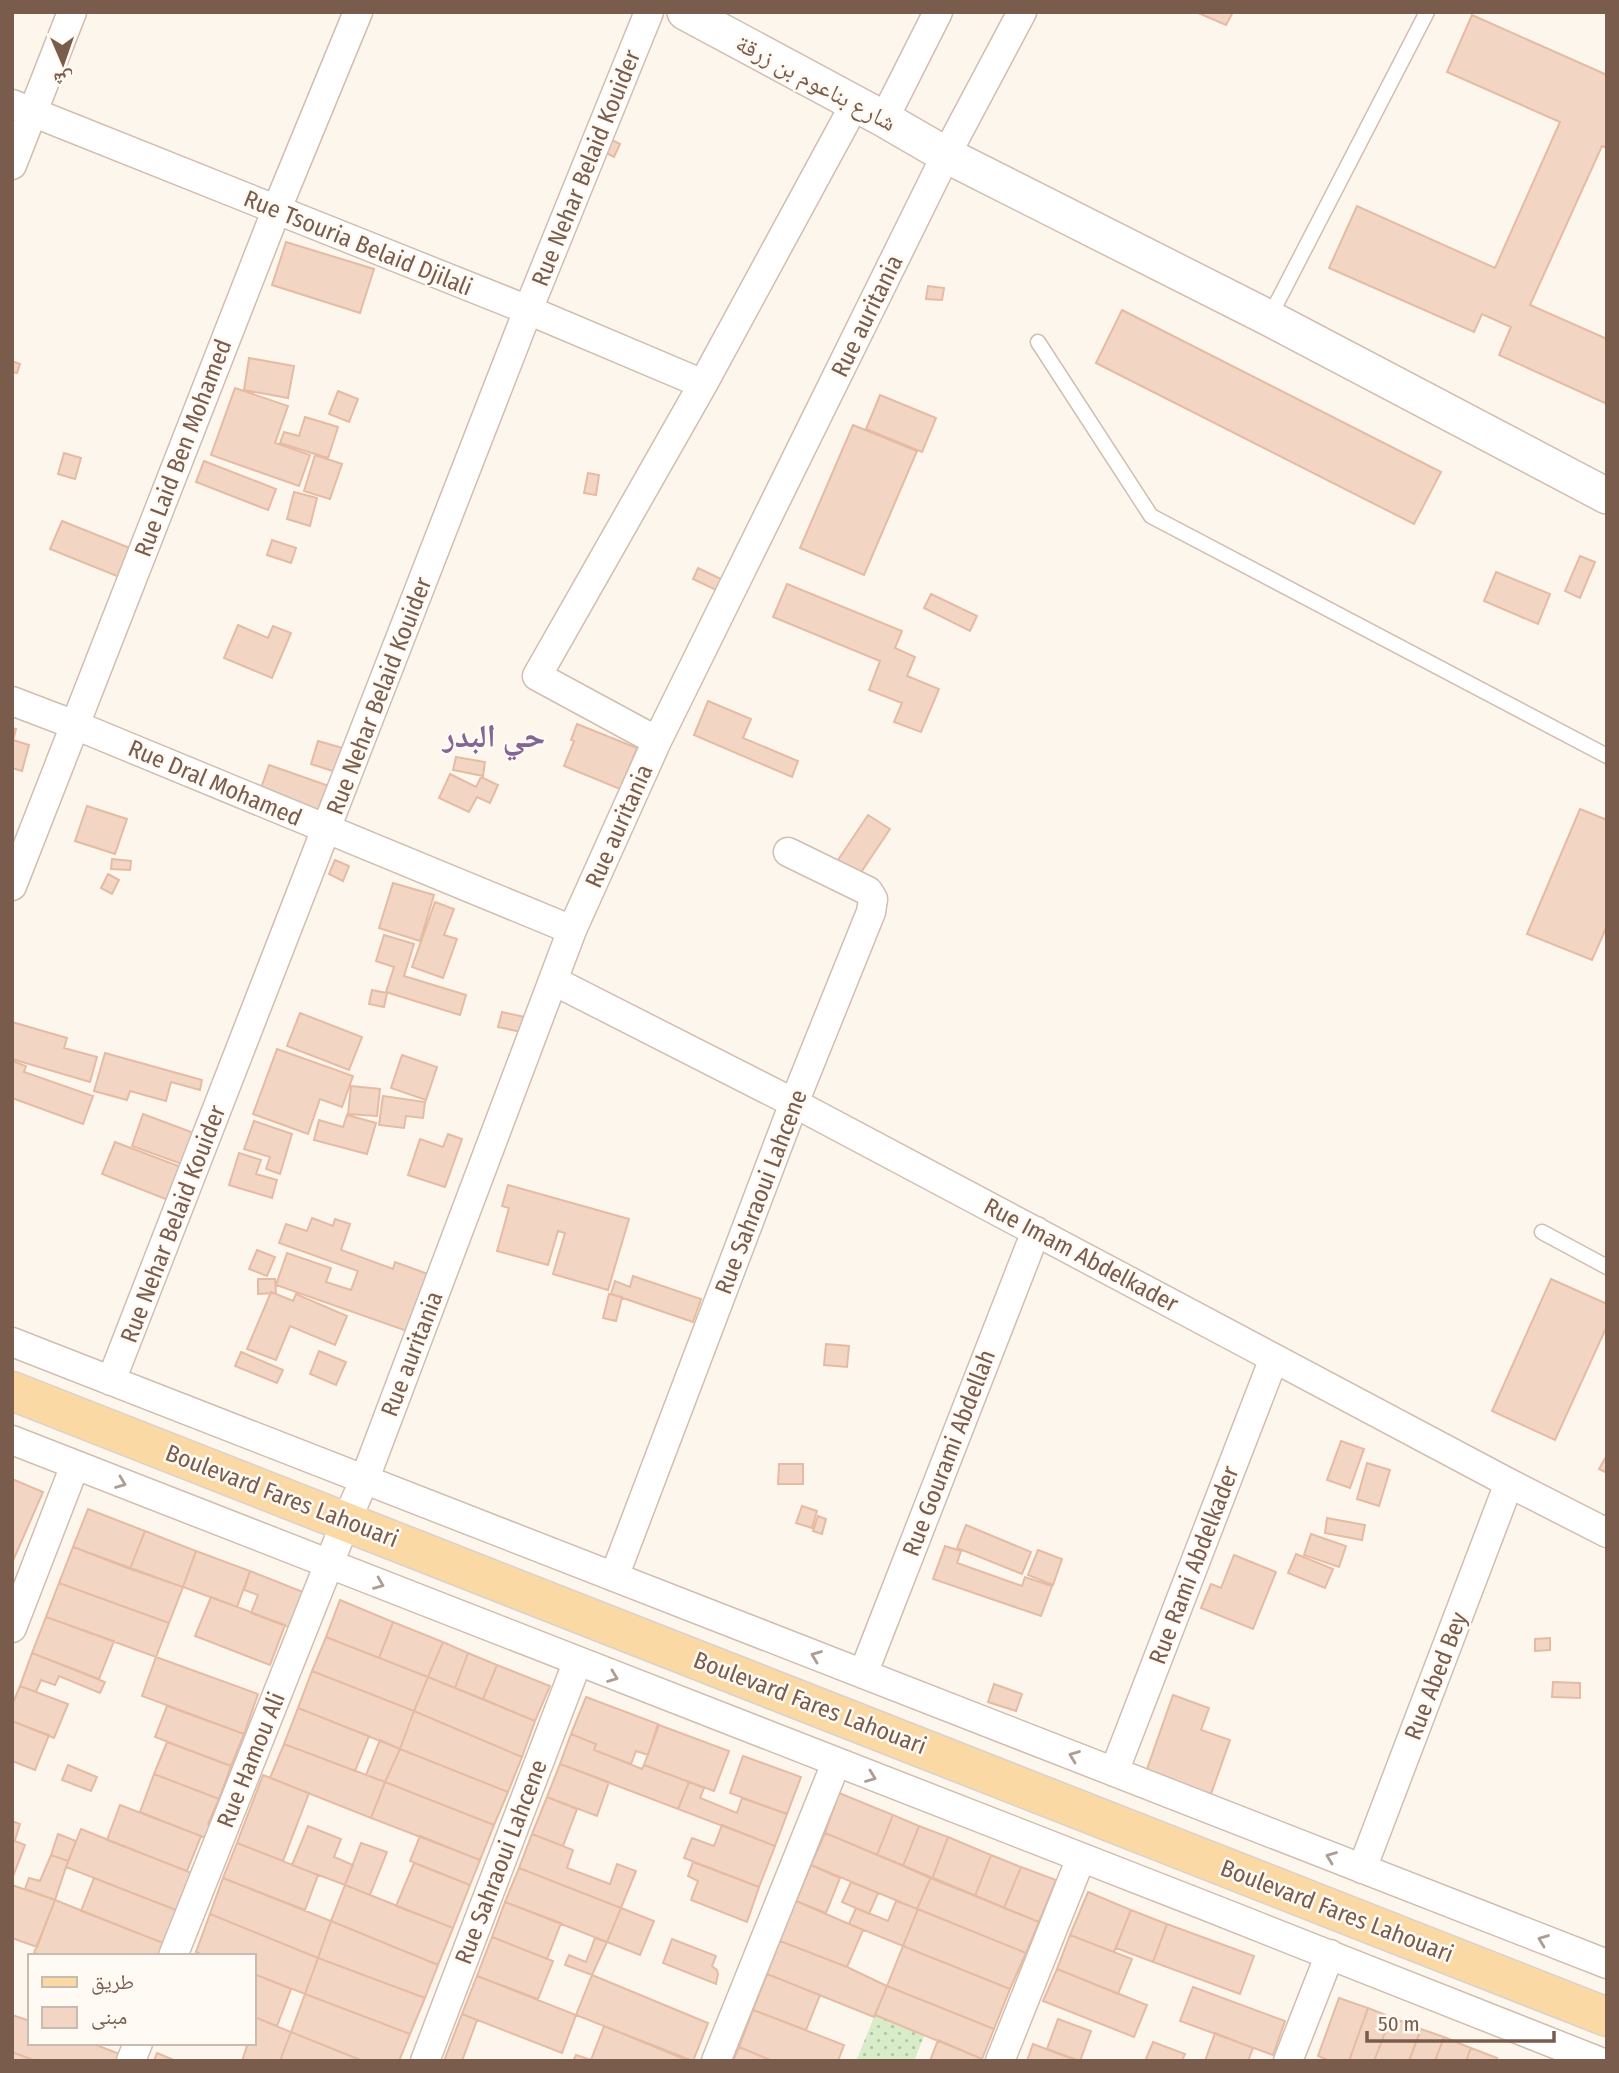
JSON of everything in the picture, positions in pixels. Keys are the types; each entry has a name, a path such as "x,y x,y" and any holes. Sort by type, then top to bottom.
{"main road":[{"name":"Boulevard Fares Lahouari","path":"12,1391 1607,2017"}],"street":[{"path":"12,165 23,109 72,12"},
{"name":"Rue Laid Ben Mohamed","path":"12,886 276,211 358,12"},
{"name":"Rue Nehar Belaid Kouider","path":"111,1381 528,310 649,12"},
{"name":"شارع بناعوم بن زرقة","path":"685,12 946,155 1269,318 1607,496"},
{"path":"657,741 537,676 703,384 869,111 938,12"},
{"name":"Rue auritania","path":"346,1521 364,1481 572,930 657,741 946,155 1022,12"},
{"name":"Rue Tsouria Belaid Djilali","path":"23,109 528,310 703,384"},
{"name":"Rue Dral Mohamed","path":"12,701 572,930"},
{"name":"Rue Sahraoui Lahcene","path":"614,1577 794,1103 871,912 873,899 868,891 788,852"},
{"name":"Rue Imam Abdelkader","path":"554,981 794,1103 1607,1533"},
{"name":"Rue Gourami Abdellah","path":"863,1674 1035,1231"},
{"path":"12,1342 1607,1964"},
{"name":"Rue Rami Abdelkader","path":"1114,1772 1274,1358"},
{"path":"12,1440 578,1663 1330,1954 1586,2058"},
{"path":"12,1628 75,1465"},
{"name":"Rue Abed Bey","path":"1362,1869 1509,1483"},
{"name":"Rue Hamou Ali","path":"174,1954 346,1521"},
{"name":"Rue Sahraoui Lahcene","path":"425,2061 578,1663"},
{"path":"716,2061 836,1763"},
{"path":"1000,2061 1081,1858"},
{"path":"1288,2061 1330,1954"}],"lane":[{"path":"1269,318 1427,12"},
{"path":"1038,342 1151,516 1607,756"},
{"path":"1542,1232 1607,1267"}],"green space":[{"path":"875,2015 925,2034 914,2061 856,2061"}],"building":[{"path":"1196,12 1233,12 1226,25"},
{"path":"1472,15 1607,75 1607,148 1602,146 1530,305 1607,339 1607,404 1499,355 1511,327 1482,314 1474,332 1329,268 1357,206 1495,268 1560,122 1447,72"},
{"path":"608,138 620,144 614,157 602,151"},
{"path":"286,242 374,269 360,313 272,285"},
{"path":"928,286 944,288 942,300 926,299"},
{"path":"1122,310 1441,472 1414,524 1096,363"},
{"path":"249,358 294,366 288,398 244,390"},
{"path":"12,361 20,364 17,373 12,372"},
{"path":"235,388 288,406 275,443 310,455 299,486 211,455"},
{"path":"338,391 358,399 349,422 329,414"},
{"path":"880,395 936,418 922,452 866,429"},
{"path":"305,417 338,427 328,458 280,443 284,432 299,436"},
{"path":"853,425 917,451 864,575 800,548"},
{"path":"64,453 81,458 75,479 58,474"},
{"path":"315,455 342,464 330,499 304,491"},
{"path":"204,461 276,489 268,510 196,482"},
{"path":"588,473 599,475 596,495 584,493"},
{"path":"294,492 317,498 310,526 287,519"},
{"path":"62,521 140,552 129,581 50,549"},
{"path":"272,540 296,548 291,563 267,555"},
{"path":"1580,556 1595,562 1580,598 1565,591"},
{"path":"698,568 721,579 716,590 693,579"},
{"path":"1496,572 1550,594 1538,624 1484,601"},
{"path":"787,584 902,631 895,648 915,657 907,676 939,689 921,732 894,722 902,703 869,690 880,661 773,617"},
{"path":"931,594 977,616 970,631 924,608"},
{"path":"238,625 268,638 273,626 291,633 272,678 224,658"},
{"path":"708,701 751,719 743,738 798,761 792,777 694,735"},
{"path":"577,724 637,748 620,789 564,766 574,741 571,740"},
{"path":"12,728 16,729 13,740 29,745 22,771 12,768"},
{"path":"318,741 346,749 339,773 311,764"},
{"path":"456,757 485,762 483,776 453,770"},
{"path":"269,765 335,788 324,820 258,797"},
{"path":"450,774 476,787 481,777 498,785 490,803 477,797 469,812 439,798"},
{"path":"87,806 127,819 115,854 75,841"},
{"path":"1580,809 1607,820 1607,926 1592,960 1527,934"},
{"path":"868,815 890,829 860,874 838,860"},
{"path":"112,859 131,861 130,870 111,869"},
{"path":"335,860 349,866 343,881 329,874"},
{"path":"108,874 119,880 112,894 101,888"},
{"path":"393,883 434,895 420,941 379,928"},
{"path":"435,902 454,909 444,935 457,939 443,978 412,967"},
{"path":"384,935 414,944 404,976 466,995 460,1015 386,992 394,967 376,961"},
{"path":"372,990 387,993 384,1007 369,1004"},
{"path":"502,1012 529,1018 526,1033 498,1027"},
{"path":"300,1013 362,1037 349,1070 287,1046"},
{"path":"12,1022 67,1038 64,1048 97,1057 90,1082 12,1059"},
{"path":"277,1049 353,1076 342,1107 320,1099 308,1134 253,1114"},
{"path":"105,1053 202,1080 200,1090 171,1082 166,1101 130,1091 127,1100 94,1091"},
{"path":"402,1055 437,1067 426,1100 391,1088"},
{"path":"12,1061 26,1066 24,1072 93,1096 83,1124 12,1098"},
{"path":"351,1086 380,1089 377,1116 348,1114"},
{"path":"383,1096 425,1102 423,1118 406,1116 404,1128 379,1125"},
{"path":"143,1114 202,1136 190,1167 132,1146"},
{"path":"347,1115 376,1123 367,1154 314,1140 319,1120 343,1127"},
{"path":"254,1121 292,1134 280,1174 266,1169 270,1157 244,1149"},
{"path":"448,1134 462,1139 445,1187 408,1175 420,1139 443,1147"},
{"path":"115,1142 181,1167 168,1200 102,1174"},
{"path":"239,1153 261,1160 256,1174 277,1180 272,1198 229,1185"},
{"path":"508,1185 629,1219 608,1290 553,1274 565,1233 558,1231 548,1265 497,1251 509,1208 502,1206"},
{"path":"312,1218 333,1226 335,1219 350,1224 341,1250 393,1269 395,1262 428,1274 407,1331 276,1285 287,1253 331,1268 326,1282 351,1290 358,1271 279,1243 286,1224 307,1231"},
{"path":"257,1250 275,1257 267,1276 249,1269"},
{"path":"633,1276 701,1299 693,1322 611,1294 615,1281 630,1287"},
{"path":"258,1279 275,1279 276,1293 258,1294"},
{"path":"1551,1279 1607,1304 1607,1326 1555,1440 1492,1411"},
{"path":"271,1292 293,1301 296,1294 347,1316 335,1345 290,1326 276,1360 247,1349"},
{"path":"609,1294 622,1297 616,1321 603,1318"},
{"path":"826,1344 849,1346 847,1367 824,1365"},
{"path":"319,1351 346,1362 336,1385 310,1374"},
{"path":"241,1352 283,1370 277,1383 235,1366"},
{"path":"1341,1441 1364,1449 1350,1488 1327,1480"},
{"path":"1607,1455 1607,1473 1599,1469"},
{"path":"1367,1463 1390,1470 1379,1506 1357,1499"},
{"path":"779,1464 803,1464 803,1484 778,1484"},
{"path":"12,1479 43,1492 12,1563"},
{"path":"802,1506 817,1511 812,1528 796,1523"},
{"path":"88,1509 145,1531 130,1569 73,1547"},
{"path":"818,1516 826,1519 822,1534 813,1531"},
{"path":"1327,1518 1365,1525 1362,1540 1325,1533"},
{"path":"966,1525 1031,1552 1022,1574 957,1548"},
{"path":"145,1531 196,1551 183,1587 130,1569"},
{"path":"1311,1534 1346,1546 1339,1567 1304,1555"},
{"path":"945,1546 961,1551 957,1563 1022,1586 1025,1577 1052,1586 1041,1616 933,1579"},
{"path":"73,1547 183,1587 169,1623 59,1583"},
{"path":"1038,1550 1062,1559 1053,1585 1028,1575"},
{"path":"196,1551 250,1571 237,1607 183,1587"},
{"path":"1296,1554 1333,1569 1325,1588 1288,1573"},
{"path":"1234,1555 1276,1572 1253,1629 1201,1608 1211,1584 1221,1588"},
{"path":"250,1571 303,1592 291,1628 251,1613 258,1595 244,1590"},
{"path":"59,1583 169,1623 156,1657 46,1617"},
{"path":"211,1597 285,1625 270,1665 195,1636"},
{"path":"340,1600 393,1622 379,1658 326,1637"},
{"path":"46,1617 114,1641 99,1679 32,1653"},
{"path":"393,1622 443,1642 428,1677 379,1658"},
{"path":"326,1637 428,1677 414,1711 312,1671"},
{"path":"1550,1638 1550,1650 1535,1651 1535,1639"},
{"path":"443,1642 468,1653 455,1688 428,1677"},
{"path":"32,1653 105,1682 100,1693 59,1676 55,1685 41,1680 36,1692 20,1686"},
{"path":"468,1653 497,1665 483,1699 455,1688"},
{"path":"156,1657 258,1694 244,1734 142,1696"},
{"path":"497,1665 550,1686 535,1721 483,1699"},
{"path":"312,1671 414,1711 400,1749 298,1708"},
{"path":"428,1677 535,1721 522,1757 414,1711"},
{"path":"1553,1682 1580,1683 1580,1698 1552,1697"},
{"path":"994,1684 1022,1694 1016,1711 988,1702"},
{"path":"20,1686 68,1704 54,1738 12,1721 12,1705"},
{"path":"1173,1695 1209,1708 1201,1730 1230,1740 1211,1794 1146,1772"},
{"path":"586,1697 658,1724 648,1755 636,1751 631,1764 594,1750 596,1744 571,1734"},
{"path":"167,1706 244,1734 231,1766 155,1737"},
{"path":"298,1708 369,1736 355,1771 284,1744"},
{"path":"414,1711 522,1757 508,1792 400,1749"},
{"path":"12,1721 49,1735 35,1770 12,1761"},
{"path":"659,1725 729,1751 714,1791 644,1765"},
{"path":"571,1734 596,1744 594,1750 642,1769 644,1765 689,1782 678,1809 560,1764"},
{"path":"380,1740 400,1749 385,1782 366,1775"},
{"path":"167,1742 231,1766 219,1799 154,1774"},
{"path":"284,1744 385,1782 371,1818 270,1778"},
{"path":"400,1749 508,1792 494,1825 385,1782"},
{"path":"743,1756 801,1777 787,1814 730,1793"},
{"path":"560,1764 609,1782 597,1816 547,1797"},
{"path":"68,1765 97,1777 91,1791 62,1780"},
{"path":"154,1774 219,1799 208,1824 213,1826 208,1839 140,1812"},
{"path":"263,1775 309,1793 283,1861 237,1843"},
{"path":"385,1782 494,1825 480,1860 371,1818"},
{"path":"689,1782 704,1788 700,1798 737,1813 742,1798 787,1814 775,1846 678,1809"},
{"path":"839,1793 893,1815 877,1855 825,1833"},
{"path":"547,1797 577,1809 563,1846 532,1834"},
{"path":"120,1805 201,1836 187,1871 107,1840"},
{"path":"893,1815 919,1826 903,1866 877,1855"},
{"path":"12,1821 20,1824 15,1840 12,1840"},
{"path":"722,1825 775,1846 759,1887 684,1858 692,1838 714,1846"},
{"path":"308,1826 341,1839 334,1857 353,1865 345,1885 292,1865"},
{"path":"919,1826 948,1837 932,1879 903,1866"},
{"path":"81,1829 194,1874 181,1912 66,1867"},
{"path":"825,1833 931,1877 917,1909 811,1865"},
{"path":"58,1834 76,1841 68,1861 51,1855"},
{"path":"532,1834 573,1850 567,1868 610,1884 617,1864 636,1871 621,1908 519,1868"},
{"path":"420,1836 480,1860 470,1885 410,1861"},
{"path":"948,1837 991,1855 975,1896 932,1879"},
{"path":"12,1840 25,1845 12,1879"},
{"path":"237,1843 318,1875 305,1910 223,1878"},
{"path":"361,1843 387,1852 370,1895 345,1885"},
{"path":"51,1855 68,1861 55,1900 25,1889 29,1878 40,1881"},
{"path":"991,1855 1021,1867 1004,1908 975,1896"},
{"path":"693,1862 759,1887 747,1922 691,1900 698,1881 688,1876"},
{"path":"414,1863 470,1885 453,1928 396,1906"},
{"path":"811,1865 840,1878 826,1913 796,1901"},
{"path":"1021,1867 1056,1880 1039,1922 1004,1908"},
{"path":"519,1868 621,1908 607,1942 505,1902"},
{"path":"931,1877 1039,1922 1026,1953 917,1909"},
{"path":"94,1878 181,1912 168,1945 81,1911"},
{"path":"223,1878 331,1921 318,1958 210,1914"},
{"path":"851,1882 878,1893 869,1914 842,1902"},
{"path":"12,1885 55,1900 37,1947 12,1938"},
{"path":"345,1885 453,1928 438,1965 331,1921"},
{"path":"1088,1892 1131,1910 1114,1952 1070,1935"},
{"path":"55,1900 168,1945 164,1954 34,1953"},
{"path":"796,1901 863,1930 847,1967 780,1941"},
{"path":"896,1901 918,1909 903,1946 849,1924 856,1908 888,1921"},
{"path":"505,1902 561,1923 547,1959 492,1937"},
{"path":"621,1908 654,1921 640,1955 607,1942"},
{"path":"918,1909 1026,1953 1010,1989 903,1946"},
{"path":"1131,1910 1167,1924 1153,1962 1116,1948"},
{"path":"210,1914 318,1958 305,1994 256,1975 256,1954 196,1952"},
{"path":"331,1921 438,1965 425,1998 318,1958"},
{"path":"1167,1924 1254,1956 1240,1994 1153,1962"},
{"path":"1070,1935 1132,1959 1118,1994 1057,1969"},
{"path":"492,1937 553,1961 538,1999 477,1976"},
{"path":"595,1938 607,1942 592,1975 565,1965 569,1955 586,1962"},
{"path":"672,1939 716,1956 712,1966 718,1974 716,1984 663,1963"},
{"path":"780,1941 887,1986 874,2017 767,1974"},
{"path":"903,1946 1010,1989 994,2029 887,1986"},
{"path":"318,1958 425,1998 410,2034 305,1994"},
{"path":"1057,1969 1147,2005 1134,2037 1043,2001"},
{"path":"767,1974 820,1995 806,2030 753,2010"},
{"path":"256,1975 291,1989 277,2026 256,2018"},
{"path":"592,1975 708,2023 693,2061 576,2015"},
{"path":"477,1976 576,2015 562,2053 462,2014"},
{"path":"887,1986 994,2029 982,2059 875,2015"},
{"path":"1193,1987 1285,2021 1273,2055 1180,2021"},
{"path":"305,1994 410,2034 399,2061 363,2061 291,2032"},
{"path":"1339,1998 1368,2008 1349,2061 1330,2061 1318,2056"},
{"path":"1368,2008 1391,2017 1374,2061 1349,2061"},
{"path":"753,2010 844,2045 838,2061 773,2061 739,2047"},
{"path":"462,2014 477,2020 462,2061 444,2061"},
{"path":"12,2015 28,2020 28,2045 96,2045 125,2056 123,2061 36,2061 12,2052"},
{"path":"1391,2017 1421,2029 1409,2061 1374,2061"},
{"path":"256,2018 291,2032 280,2061 242,2061 247,2046 245,2045 256,2045"},
{"path":"1058,2019 1091,2031 1080,2061 1047,2049"},
{"path":"604,2026 689,2061 591,2060"},
{"path":"1421,2029 1444,2037 1435,2061 1409,2061"},
{"path":"291,2032 363,2061 280,2061"},
{"path":"1215,2033 1253,2048 1248,2061 1205,2061"},
{"path":"1444,2037 1471,2048 1466,2061 1435,2061"},
{"path":"938,2040 982,2059 982,2061 930,2061"},
{"path":"1153,2042 1185,2054 1182,2061 1145,2061"},
{"path":"1033,2044 1070,2058 1069,2061 1027,2061"},
{"path":"739,2047 773,2061 733,2061"},
{"path":"1471,2048 1497,2058 1495,2061 1466,2061"},
{"path":"12,2052 36,2061 12,2061"},
{"path":"157,2053 176,2061 154,2061"},
{"path":"576,2055 591,2060 593,2061 573,2061"}],"district":[{"name":"حي البدر","path":"494,736"}]}
